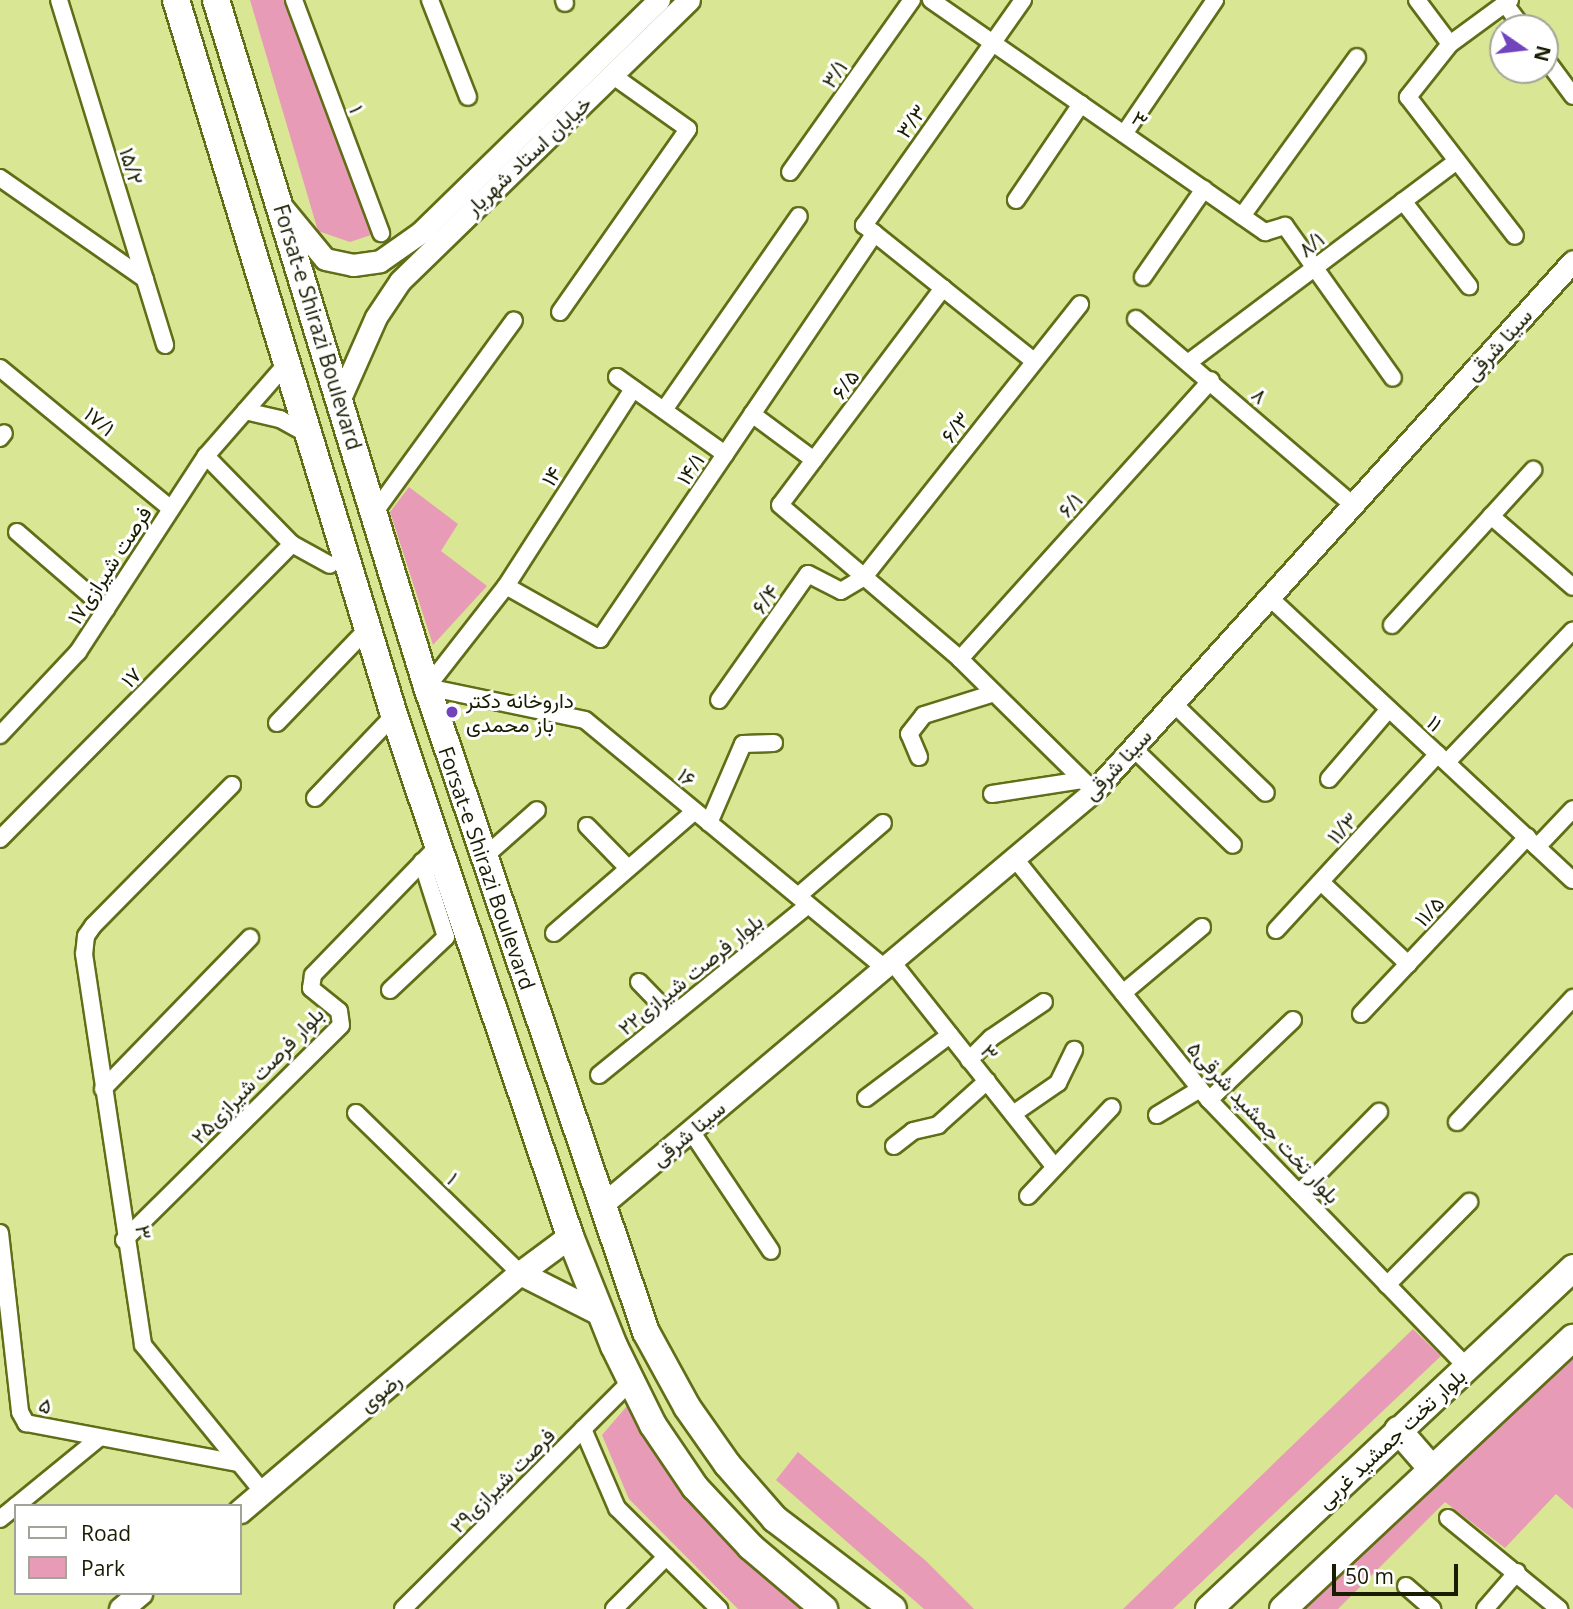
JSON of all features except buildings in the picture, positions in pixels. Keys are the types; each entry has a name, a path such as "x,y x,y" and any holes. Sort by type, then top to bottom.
{"main road":[{"name":"Forsat-e Shirazi Boulevard","path":"176,0 312,436 394,715 430,854 462,916 570,1236 601,1314 653,1425 695,1488 751,1547 824,1609"},
{"name":"Forsat-e Shirazi Boulevard","path":"216,0 341,396 427,687 646,1332 687,1407 727,1464 775,1519 893,1609"},
{"name":"رضوی","path":"242,1509 520,1273 570,1236"},
{"name":"بلوار تخت جمشید غربی","path":"1209,1609 1573,1268"},
{"path":"520,1273 601,1314"},
{"path":"1283,1609 1573,1338"},
{"path":"1398,1430 1432,1469"},
{"path":"122,1609 138,1595"}],"street":[{"name":"۱۵/۲","path":"60,0 165,345"},
{"name":"۱","path":"294,0 381,233"},
{"path":"430,0 468,97"},
{"name":"خیابان استاد شهریار","path":"281,206 325,259 353,265 380,261 421,233 659,0"},
{"name":"خیابان استاد شهریار","path":"341,396 376,317 400,281 461,217 688,0"},
{"name":"۳/۱","path":"790,172 912,0"},
{"name":"۳","path":"931,0 1265,232 1285,226 1312,269"},
{"name":"۳/۳","path":"870,229 1023,0"},
{"path":"1124,134 1215,0"},
{"path":"1417,0 1450,44"},
{"path":"1507,2 1450,44 1408,97 1515,236"},
{"path":"1242,216 1357,57"},
{"path":"560,312 688,130 612,75"},
{"path":"1559,77 1573,96"},
{"path":"1016,200 1081,104"},
{"name":"۸/۱","path":"1189,362 1457,161"},
{"path":"0,178 145,279"},
{"path":"1143,277 1204,189"},
{"path":"1403,201 1469,286"},
{"path":"663,410 799,216"},
{"path":"870,229 1034,361"},
{"name":"۱۴/۱","path":"506,586 600,639 752,414 870,229"},
{"name":"سینا شرقی","path":"602,1205 1016,860 1088,786 1133,747 1573,261"},
{"path":"1312,269 1393,378"},
{"name":"۶/۵","path":"864,577 780,505 943,288"},
{"name":"۶/۳","path":"864,577 1080,304"},
{"name":"۸","path":"1136,319 1353,505"},
{"path":"374,513 514,320"},
{"name":"۱۷فرصت شیرازی","path":"1,733 78,652 206,456 288,362"},
{"name":"۱۷/۱","path":"0,368 170,508"},
{"path":"617,377 725,454"},
{"name":"۶/۱","path":"960,659 1210,380"},
{"name":"۱۴","path":"427,687 506,586 632,388"},
{"path":"246,411 280,419 312,436"},
{"path":"752,414 814,460"},
{"path":"206,456 292,544 330,565"},
{"path":"1392,625 1533,470"},
{"path":"1492,516 1573,587"},
{"path":"17,532 106,609"},
{"name":"۱۷","path":"0,839 292,544"},
{"name":"۶/۴","path":"719,700 808,574 841,592 864,577"},
{"path":"864,577 960,659 1088,786"},
{"name":"۱۱","path":"1269,597 1573,880"},
{"path":"276,723 368,628"},
{"name":"۱۱/۳","path":"1276,930 1442,758 1573,630"},
{"name":"۱۶","path":"427,687 585,720 803,900 889,966"},
{"path":"919,757 909,734 924,715 994,692"},
{"path":"1173,703 1266,793"},
{"path":"1329,779 1389,709"},
{"path":"315,798 394,715"},
{"path":"709,823 743,744 774,743"},
{"path":"1133,747 1233,845"},
{"name":"۳","path":"232,785 86,936 103,1089 124,1240 143,1345 263,1492"},
{"path":"992,794 1088,786"},
{"name":"۱۱/۵","path":"1361,1014 1532,842 1573,809"},
{"path":"483,858 537,810"},
{"path":"554,933 627,867 695,811"},
{"name":"بلوار فرصت شیرازی۲۲","path":"599,1075 672,1016 803,900 883,823"},
{"path":"587,825 627,867"},
{"path":"430,854 446,937"},
{"name":"بلوار فرصت شیرازی۲۵","path":"124,1240 341,1026 339,1011 311,988 313,975 430,854"},
{"name":"بلوار تخت جمشید شرقی۵","path":"1016,860 1204,1094 1468,1368"},
{"path":"1321,882 1408,964"},
{"path":"390,990 446,937 462,916"},
{"path":"1123,993 1202,927"},
{"path":"103,1089 250,938"},
{"name":"۳","path":"889,966 950,1035 1054,1166"},
{"path":"639,982 672,1016"},
{"path":"1457,1122 1573,998"},
{"path":"970,1060 991,1038 1044,1002"},
{"path":"1157,1115 1204,1094 1293,1020"},
{"path":"866,1098 950,1035"},
{"path":"1013,1114 1058,1083 1074,1050"},
{"path":"894,1146 913,1130 938,1125 987,1081"},
{"path":"1028,1196 1112,1107"},
{"path":"1299,1193 1379,1112"},
{"name":"۱","path":"356,1113 520,1273"},
{"path":"691,1131 771,1251"},
{"path":"1388,1285 1469,1202"},
{"name":"۵","path":"0,1233 20,1412 35,1428 237,1463"},
{"name":"فرصت شیرازی۲۹","path":"403,1609 631,1381"},
{"path":"583,1429 617,1508 719,1609"},
{"path":"18,1504 98,1439"},
{"path":"0,1519 14,1508"},
{"path":"1448,1518 1559,1609"},
{"path":"614,1609 666,1557"},
{"path":"1485,1609 1517,1572"},
{"path":"1406,1586 1432,1609"}],"green space":[{"path":"250,0 285,0 371,235 350,242 318,231"},
{"path":"409,487 458,524 441,551 487,586 433,645 390,512"},
{"path":"1413,1329 1441,1356 1173,1609 1123,1609"},
{"path":"1573,1357 1573,1509 1556,1494 1505,1548 1445,1502 1338,1609 1298,1609"},
{"path":"627,1406 642,1432 743,1557 803,1609 738,1609 629,1499 602,1435"},
{"path":"798,1452 926,1561 974,1609 924,1609 776,1480"}],"place":[{"name":"داروخانه دکتر باز محمدی","path":"452,712"}]}
